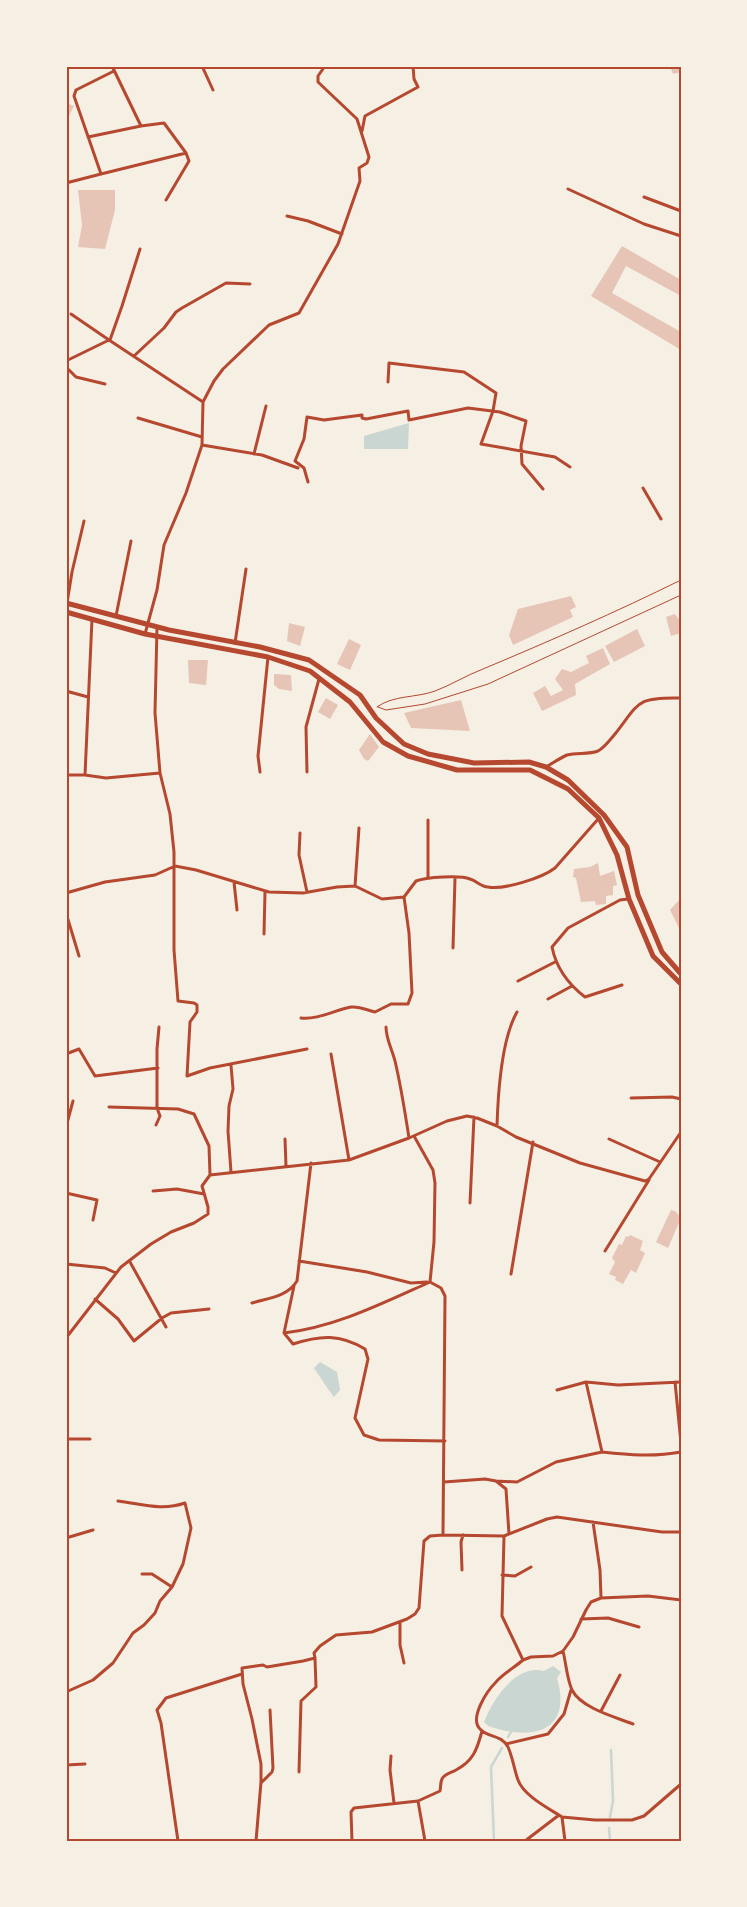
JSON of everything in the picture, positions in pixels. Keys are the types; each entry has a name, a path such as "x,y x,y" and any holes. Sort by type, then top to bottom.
{"main road":[{"path":"67,603 157,627 260,647 309,660 360,694 376,718 404,744 428,754 474,763 529,762 546,767 568,780 604,815 627,847 638,895 662,952 681,974"},
{"path":"66,612 156,637 268,658 310,671 350,702 383,742 408,756 456,770 530,770 568,789 599,818 617,856 629,899 653,956 681,984"}],"street":[{"path":"112,66 141,126"},
{"path":"202,66 213,90"},
{"path":"145,634 157,590 164,545 186,493 202,445 203,402 223,369 269,325 299,313 338,244 360,181 359,168 368,163 369,157 357,118 318,82 318,76 325,66"},
{"path":"362,134 365,116 418,87 414,79 413,66"},
{"path":"101,174 74,96 76,90 114,71"},
{"path":"88,138 141,126 164,124 186,153 189,161 166,200"},
{"path":"66,183 186,153"},
{"path":"568,189 644,224 681,236"},
{"path":"644,196 681,211"},
{"path":"287,216 308,221 342,234"},
{"path":"66,361 109,340 140,249"},
{"path":"134,356 182,308 226,283 250,284"},
{"path":"71,314 203,402"},
{"path":"388,382 389,363 464,372 496,393 493,411 481,444 555,457 570,467"},
{"path":"66,367 76,377 105,384"},
{"path":"254,454 266,406"},
{"path":"308,482 304,468 294,461 304,439 307,417 324,420 362,415 362,418 366,419 408,411 409,420 468,408 493,411 526,421 522,464 543,489"},
{"path":"138,418 202,437"},
{"path":"202,445 254,454 298,468"},
{"path":"643,488 662,519"},
{"path":"67,603 84,521"},
{"path":"116,616 131,541"},
{"path":"235,643 246,569"},
{"path":"85,775 92,619"},
{"path":"157,627 155,713 160,773 170,814 174,866 174,950 178,1001 194,1002 197,1005 197,1012 190,1022 187,1076 210,1068 307,1049"},
{"path":"260,772 258,756 268,658"},
{"path":"307,772 306,727 319,678"},
{"path":"66,691 88,697"},
{"path":"546,767 568,755 597,751 602,748 641,701 656,698 681,698"},
{"path":"66,776 85,775 106,778 160,773"},
{"path":"300,1018 341,1011 352,1007 375,1012 391,1004 408,1004 412,993 409,933 404,897 416,880 428,878 470,879 490,888 514,884 547,874 555,868 599,818"},
{"path":"428,820 428,878"},
{"path":"355,886 359,828"},
{"path":"300,833 300,855 307,892"},
{"path":"66,893 105,882 156,875 174,866 196,870 265,892 281,894 355,886 382,899 404,897"},
{"path":"453,948 455,878"},
{"path":"234,882 237,910"},
{"path":"264,934 265,892"},
{"path":"622,984 585,996 572,986 555,962 552,947 568,928 620,900 629,899"},
{"path":"66,913 80,956"},
{"path":"518,981 555,962"},
{"path":"548,999 572,986"},
{"path":"497,1126 501,1071 510,1024 517,1012"},
{"path":"156,1125 160,1116 157,1108 159,1027"},
{"path":"386,1027 387,1039 394,1057 411,1137 433,1170 435,1183 434,1242 430,1282"},
{"path":"66,1054 79,1048 94,1076 158,1068"},
{"path":"331,1054 349,1160"},
{"path":"231,1064 233,1089 229,1106 228,1131 231,1172"},
{"path":"631,1098 672,1097 681,1099"},
{"path":"66,1127 73,1101"},
{"path":"66,1338 116,1273 151,1244 171,1232 204,1218 208,1214 202,1186 210,1175 209,1146 194,1114 157,1108 109,1107"},
{"path":"210,1175 349,1160 458,1117 474,1117 497,1126 516,1137 533,1142 580,1163 641,1181 649,1179"},
{"path":"470,1203 474,1117"},
{"path":"605,1251 649,1179 681,1132"},
{"path":"285,1139 286,1166"},
{"path":"609,1139 660,1162"},
{"path":"511,1274 533,1142"},
{"path":"252,1303 286,1294 297,1281 311,1163"},
{"path":"153,1192 177,1189 204,1194"},
{"path":"66,1192 97,1200 93,1220"},
{"path":"299,1261 367,1272 411,1283 430,1282 441,1288 445,1296 444,1535"},
{"path":"130,1262 166,1327"},
{"path":"66,1264 105,1268 116,1273"},
{"path":"284,1332 313,1329 363,1312 430,1282"},
{"path":"294,1286 284,1332 293,1344 309,1339 335,1338 350,1340 365,1349 368,1359 355,1418 364,1435 379,1440 445,1441"},
{"path":"95,1299 118,1319 134,1341 171,1313 208,1309"},
{"path":"586,1382 602,1452"},
{"path":"557,1390 586,1382 618,1385 681,1382"},
{"path":"675,1382 681,1443"},
{"path":"66,1438 90,1439"},
{"path":"444,1482 485,1479 517,1482 556,1462 602,1452 632,1456 659,1456 681,1452"},
{"path":"496,1481 506,1489 509,1534"},
{"path":"66,1692 93,1680 108,1667 133,1634 155,1613 160,1601 172,1588 183,1564 191,1528 185,1503 174,1507 157,1508 118,1501"},
{"path":"298,1772 301,1701 316,1687 314,1653 320,1646 336,1635 372,1632 411,1617 419,1608 424,1541 430,1536 504,1536 550,1518 662,1532 681,1532"},
{"path":"593,1522 600,1570 601,1598"},
{"path":"66,1538 93,1530"},
{"path":"462,1570 461,1542 463,1535"},
{"path":"504,1536 502,1616 523,1660"},
{"path":"502,1575 515,1576 532,1567"},
{"path":"142,1574 152,1574 172,1588"},
{"path":"681,1600 648,1596 601,1598 591,1602 573,1637 563,1651 553,1656 531,1657 523,1660 496,1681 478,1709 478,1725 482,1731 500,1738 506,1744 511,1753 519,1783 525,1791 560,1816 595,1820 632,1820 644,1816 681,1784"},
{"path":"581,1620 608,1618 640,1626"},
{"path":"400,1622 400,1645 404,1663"},
{"path":"563,1651 572,1689 578,1699 633,1724"},
{"path":"256,1841 261,1782 260,1764 242,1668 276,1665 315,1658"},
{"path":"178,1841 161,1723 156,1710 166,1698 242,1674"},
{"path":"601,1711 620,1675"},
{"path":"506,1744 548,1734 564,1714 572,1689"},
{"path":"261,1782 272,1772 273,1768 270,1710"},
{"path":"352,1841 352,1809 418,1801 439,1792 444,1776 473,1758 478,1748 482,1731"},
{"path":"391,1756 394,1803"},
{"path":"66,1765 85,1764"},
{"path":"418,1801 425,1841"},
{"path":"525,1841 560,1816"},
{"path":"560,1816 565,1841"}],"lane":[{"path":"681,580 436,691 417,696 386,700 377,707 386,710 425,704 488,684 681,595"}],"shaded area":[{"path":"409,423 408,449 364,449 364,436"},
{"path":"320,1362 337,1372 340,1390 334,1397 314,1368"},
{"path":"553,1666 561,1672 557,1678 560,1696 559,1711 554,1721 545,1728 533,1732 519,1733 488,1726 484,1722 493,1703 515,1678 534,1670 544,1671"}],"building":[{"path":"670,66 681,66 681,72 673,74"},
{"path":"66,103 74,106 66,122"},
{"path":"78,190 115,190 115,210 105,249 78,247 82,225"},
{"path":"622,246 681,280 681,296 626,266 612,293 681,332 681,350 591,296"},
{"path":"571,596 576,607 570,610 573,617 513,645 509,635 518,609"},
{"path":"675,614 681,622 681,633 671,636 666,617"},
{"path":"289,623 305,627 300,646 287,641"},
{"path":"637,629 645,646 614,662 605,646"},
{"path":"349,639 361,645 350,670 337,664"},
{"path":"603,648 610,664 575,684 576,695 542,711 533,693 545,686 551,696 563,690 555,679 562,669 571,672 589,663 586,656"},
{"path":"188,660 208,660 206,685 189,683"},
{"path":"274,674 291,675 292,691 279,689 274,685"},
{"path":"326,698 338,705 330,719 318,712"},
{"path":"461,700 470,731 411,728 404,713"},
{"path":"370,734 379,747 368,761 364,759 359,750"},
{"path":"598,863 600,876 614,871 617,885 613,886 613,895 606,896 606,904 596,905 595,901 581,902 576,878 573,877 574,869 590,867"},
{"path":"681,898 681,932 670,910"},
{"path":"671,1210 675,1211 681,1218 668,1248 656,1242"},
{"path":"630,1235 643,1241 640,1250 645,1253 636,1273 631,1270 623,1284 615,1280 616,1277 609,1274 615,1262 612,1258 619,1244 622,1245 626,1236"}],"waterway":[{"path":"508,1737 512,1730"},
{"path":"494,1841 491,1767 502,1748"},
{"path":"610,1817 613,1801 611,1750"},
{"path":"609,1828 610,1841"}]}
